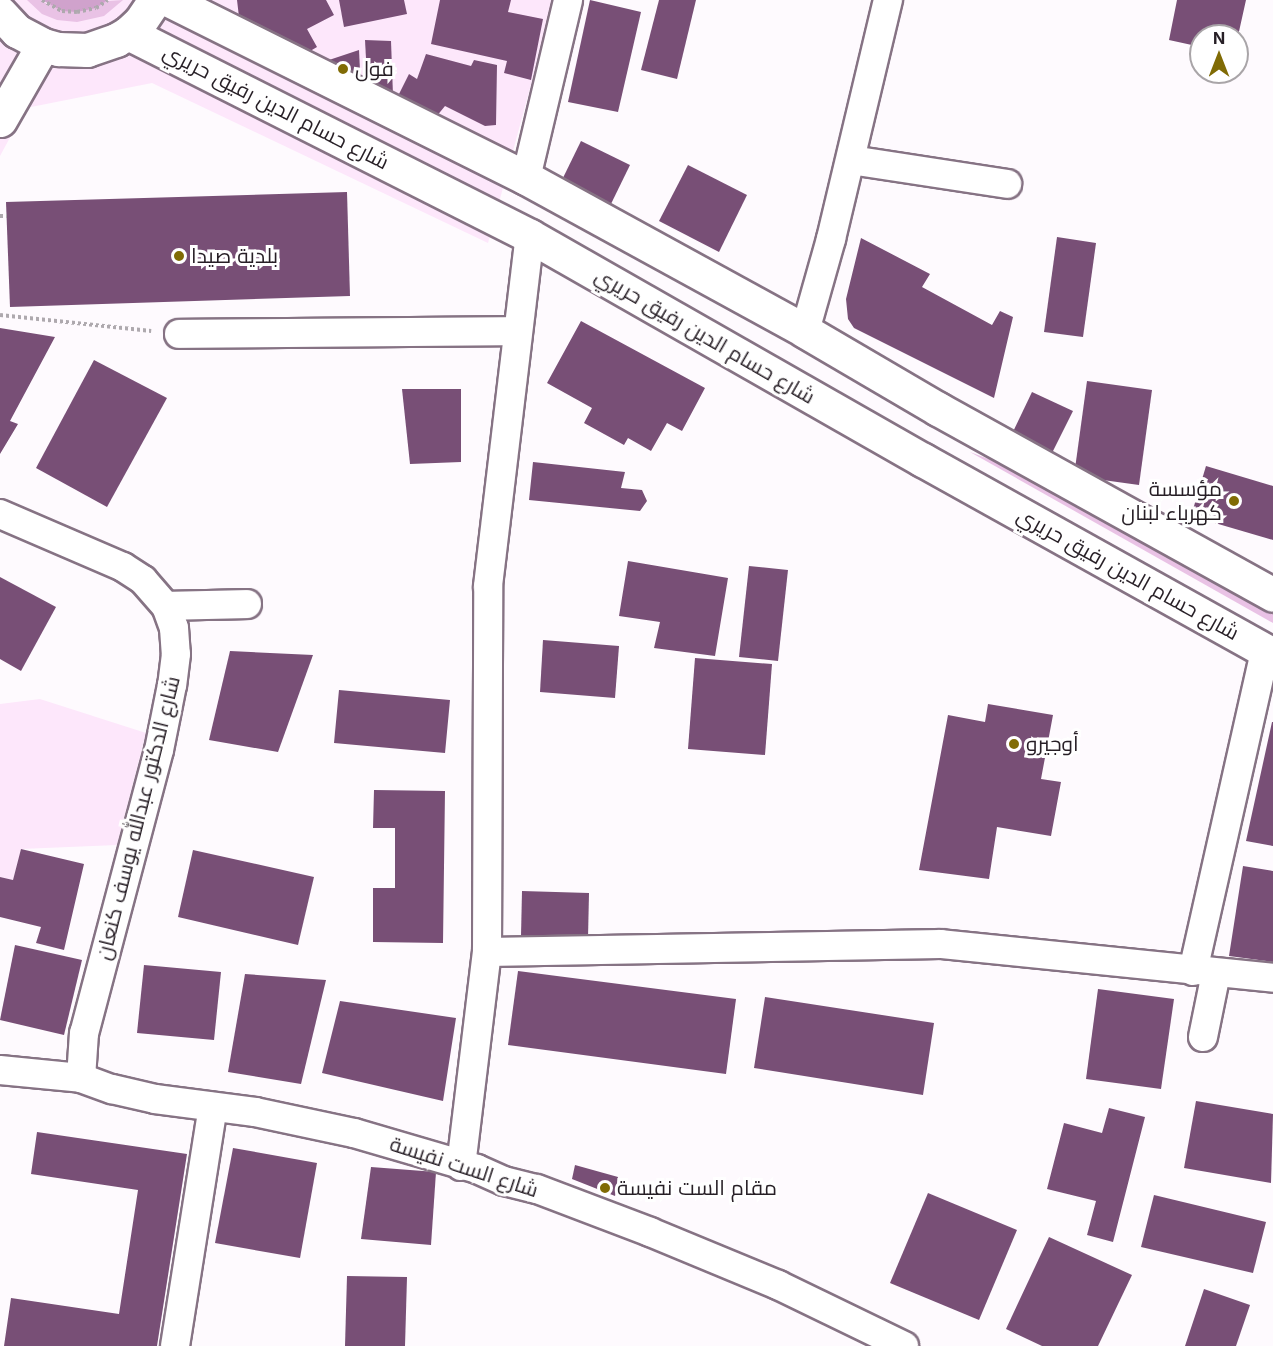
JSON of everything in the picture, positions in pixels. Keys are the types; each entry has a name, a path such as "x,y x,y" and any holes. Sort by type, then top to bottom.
{"main road":[{"path":"2,22 43,45 58,49 87,50 116,40 128,33 140,22 155,0"},
{"path":"169,0 525,178 805,331 938,409 1273,595"},
{"name":"شارع حسام الدين رفيق حريري","path":"128,33 531,236 923,460 1269,653"},
{"path":"0,120 43,45"},
{"path":"923,460 938,409"}],"street":[{"path":"525,178 568,0"},
{"path":"805,331 851,160 888,0"},
{"path":"851,160 1007,184"},
{"path":"461,1166 487,952 488,586 531,236"},
{"path":"179,334 518,331"},
{"name":"شارع الدكتور عبدالله يوسف كنعان","path":"0,514 123,567 143,580 166,606 174,628 176,654 159,750 84,1033 81,1078"},
{"path":"166,606 247,604"},
{"path":"1203,1037 1205,972 1269,653"},
{"path":"487,952 941,944 1273,978"},
{"name":"شارع الست نفيسة","path":"0,1070 81,1078 155,1099 255,1112 354,1133 477,1169 504,1181 537,1189 650,1232 778,1285 904,1346"},
{"path":"175,1346 213,1107"}],"path":[{"path":"42,0 62,10 77,12 96,8 108,0"},
{"path":"0,216 7,216"},
{"path":"0,315 179,334"}],"shaded area":[{"path":"0,0 554,0 488,243 152,83 26,108 0,156"},
{"path":"27,0 42,0 48,5 123,0 104,16 77,22 57,20 42,14"},
{"path":"42,0 108,0 96,8 77,12 62,11"},
{"path":"970,452 1015,469 1197,570 1273,614 1273,623"},
{"path":"40,699 146,733 117,845 21,849 13,880 0,877 0,704"}],"building":[{"path":"237,0 326,0 334,15 307,29 317,47 300,57 239,17"},
{"path":"339,0 404,0 407,14 344,27"},
{"path":"440,0 511,0 508,12 543,19 531,80 504,73 507,61 431,44"},
{"path":"590,0 641,12 618,112 568,102"},
{"path":"659,0 696,0 677,79 641,70"},
{"path":"1177,0 1246,0 1241,24 1189,24 1189,44 1169,40"},
{"path":"365,40 391,41 393,95 368,95"},
{"path":"359,50 361,91 311,66"},
{"path":"426,54 471,66 474,60 497,65 496,125 485,126 445,106 436,117 398,96 409,74 417,79"},
{"path":"581,141 630,165 609,208 560,184"},
{"path":"688,165 747,195 719,252 659,221"},
{"name":"بلدية صيدا","path":"347,192 350,296 10,307 6,202"},
{"path":"1057,237 1096,243 1083,337 1044,332"},
{"path":"861,238 930,274 922,287 992,325 1000,311 1013,317 994,398 854,328 848,319 846,299"},
{"path":"581,321 705,388 682,431 667,423 651,451 628,438 624,445 584,423 592,408 547,383"},
{"path":"0,328 55,337 10,421 18,424 0,454"},
{"path":"94,360 167,398 107,507 36,468"},
{"path":"1087,381 1152,390 1139,485 1074,476"},
{"path":"402,389 461,389 461,462 410,464"},
{"path":"1032,392 1073,411 1051,455 1011,436"},
{"path":"533,462 625,472 621,488 642,490 647,501 640,511 529,500"},
{"name":"مؤسسة كهرباء لبنان","path":"1206,466 1273,486 1273,540 1191,516"},
{"path":"628,561 728,578 715,656 654,648 660,622 619,616"},
{"path":"749,566 788,570 778,661 739,657"},
{"path":"0,577 56,607 21,671 0,659"},
{"path":"543,640 619,646 615,698 540,692"},
{"path":"230,651 313,655 278,752 209,740"},
{"path":"695,658 772,664 765,755 688,749"},
{"path":"339,690 450,700 445,753 334,743"},
{"path":"988,704 1053,715 1041,779 1061,782 1051,836 997,827 989,879 919,870 948,715 985,722"},
{"path":"1273,722 1273,846 1246,841"},
{"path":"374,790 445,791 443,943 373,942 373,888 395,888 395,828 373,828"},
{"path":"21,849 84,864 64,950 36,943 41,927 0,917 0,877 13,880"},
{"path":"193,850 314,877 298,945 178,917"},
{"path":"1243,866 1273,871 1273,962 1229,956"},
{"path":"522,891 589,893 588,938 521,936"},
{"path":"15,945 82,960 64,1035 0,1020"},
{"path":"144,965 221,972 214,1040 137,1033"},
{"path":"518,971 736,999 726,1074 508,1045"},
{"path":"245,974 326,980 301,1084 228,1072"},
{"path":"1098,989 1174,999 1161,1089 1086,1079"},
{"path":"765,997 934,1023 923,1095 754,1068"},
{"path":"340,1001 456,1018 443,1101 322,1073"},
{"path":"1196,1101 1273,1114 1271,1183 1184,1168"},
{"path":"1109,1108 1145,1117 1113,1242 1087,1235 1096,1201 1047,1189 1064,1123 1102,1133"},
{"path":"37,1132 187,1154 157,1346 4,1346 11,1298 119,1314 138,1190 31,1174"},
{"path":"233,1148 317,1163 300,1258 215,1243"},
{"name":"مقام الست نفيسة","path":"575,1165 618,1177 615,1196 572,1179"},
{"path":"371,1167 436,1172 431,1245 361,1239"},
{"path":"928,1193 1017,1230 979,1320 890,1283"},
{"path":"1154,1195 1266,1222 1253,1273 1141,1247"},
{"path":"1049,1237 1132,1275 1098,1346 1042,1346 1006,1329"},
{"path":"347,1276 407,1277 405,1346 345,1346"},
{"path":"1204,1289 1250,1305 1236,1346 1185,1346"}],"place":[{"name":"فول","path":"343,69"},
{"name":"بلدية صيدا","path":"179,256"},
{"name":"مؤسسة كهرباء لبنان","path":"1234,501"},
{"name":"أوجيرو","path":"1014,744"},
{"name":"مقام الست نفيسة","path":"605,1188"}]}
